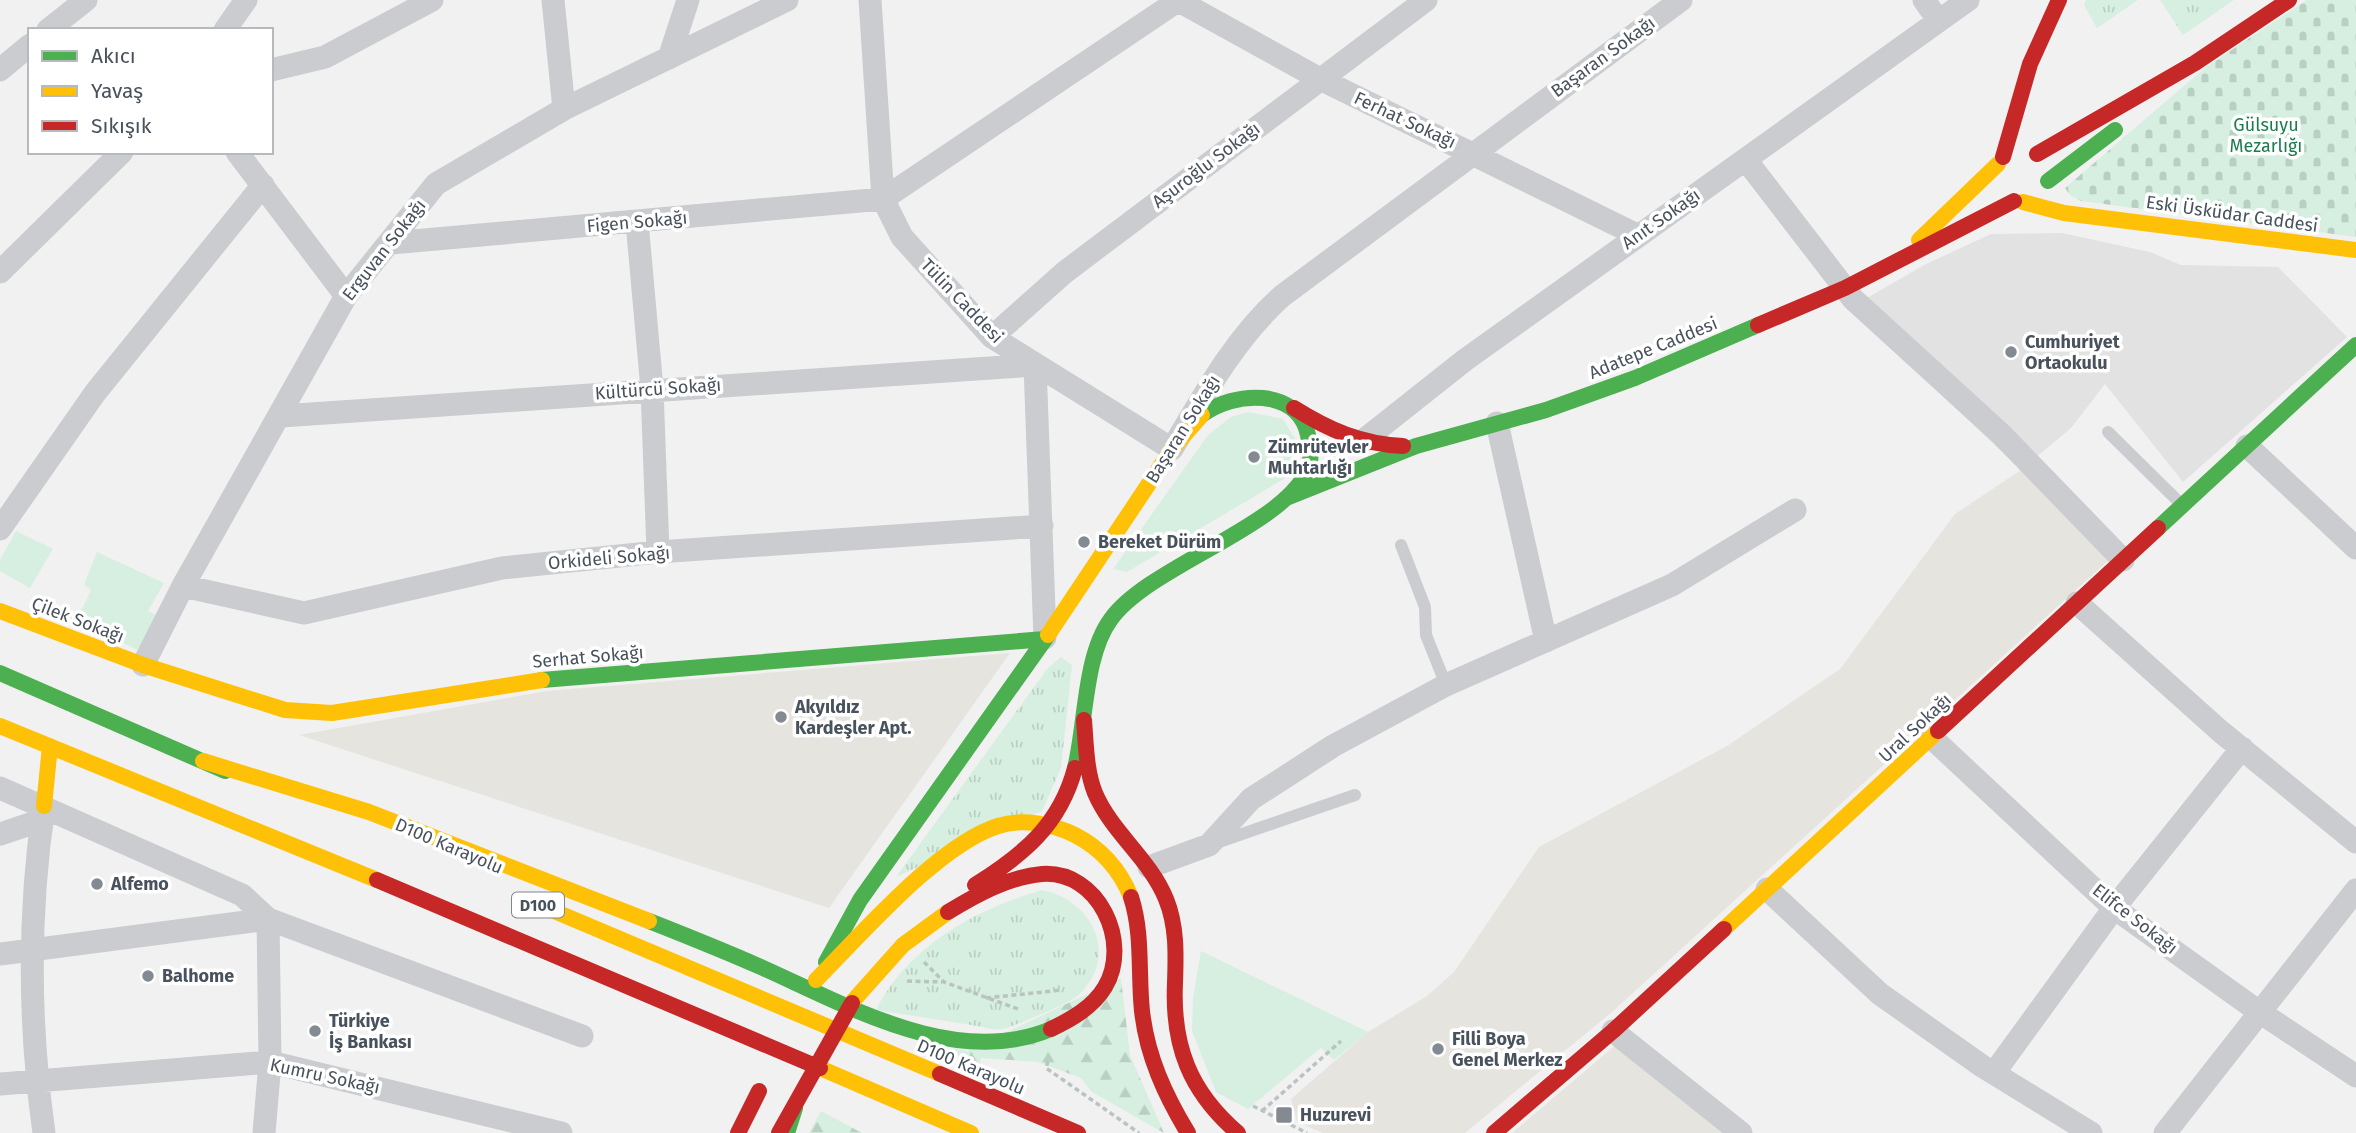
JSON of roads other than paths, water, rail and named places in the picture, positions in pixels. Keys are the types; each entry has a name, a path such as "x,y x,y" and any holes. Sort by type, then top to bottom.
{"main road":[{"path":"2009,195 2000,161 2030,64 2059,0"},
{"name":"Adatepe Caddesi","path":"1897,263 2000,161 2015,150 2033,153 2195,63 2289,0"},
{"name":"Adatepe Caddesi","path":"1286,498 1416,446 1593,394 1845,288 1897,263 2009,195 2031,201 2046,185 2195,63"},
{"path":"2017,105 2033,153 2046,166 2046,185"},
{"name":"Eski Üsküdar Caddesi","path":"2046,185 2062,205 2102,217"},
{"name":"Eski Üsküdar Caddesi","path":"2009,195 2064,213 2356,250"},
{"name":"Ural Sokağı","path":"1494,1133 1614,1031 2356,345"},
{"name":"Adatepe Caddesi","path":"1172,449 1200,415 1225,401 1255,395 1276,398 1326,429 1359,444 1416,446"},
{"path":"779,1133 869,970 899,938 949,899 1012,864 1039,840 1059,816 1072,783 1095,654 1111,619 1153,581 1286,498 1308,469 1311,454 1309,436 1294,408"},
{"name":"Başaran Sokağı","path":"765,1079 860,900 976,742 1045,639 1072,604 1172,449"},
{"path":"1118,591 1153,581"},
{"path":"1072,604 1095,597"},
{"name":"Çilek Sokağı","path":"0,611 143,665"},
{"name":"Serhat Sokağı","path":"143,665 285,710 332,713 553,678 1045,639"},
{"path":"0,673 344,821"},
{"path":"1084,720 1087,767 1096,796 1149,867 1172,916 1174,1008 1184,1060 1198,1094 1238,1133"},
{"name":"D100","path":"0,726 457,912 971,1133"},
{"path":"43,813 50,746"},
{"path":"203,761 389,819 715,946 898,1024 954,1038 991,1043 1020,1038 1075,1018 1101,994 1113,970 1117,946 1110,920 1096,898 1074,880 1044,874 1009,882 955,909 905,944 853,1001"},
{"path":"816,981 879,918 970,839 997,826 1028,823 1068,831 1098,847 1121,876 1133,904 1140,933 1141,1009 1147,1051 1166,1097 1188,1133"},
{"name":"D100 Karayolu","path":"522,898 1078,1133"},
{"path":"1172,916 1157,1009 1158,1050 1178,1103 1198,1133"},
{"path":"715,1024 792,1074 828,1092"},
{"path":"721,1133 765,1079"},
{"path":"738,1133 765,1079"},
{"path":"787,1133 795,1108"}],"street":[{"path":"51,28 86,0"},
{"path":"226,28 246,0"},
{"path":"273,70 325,57 432,0"},
{"path":"553,0 565,109"},
{"path":"669,58 688,0"},
{"name":"Erguvan Sokağı","path":"143,665 183,586 281,416 346,296 436,184 565,109 787,0"},
{"name":"Tülin Caddesi","path":"870,0 883,199 902,237 992,337 1172,449"},
{"path":"883,199 1178,0"},
{"name":"Ferhat Sokağı","path":"1178,0 1320,79 1474,152 1637,235"},
{"name":"Aşuroğlu Sokağı","path":"992,337 1065,272 1426,0"},
{"name":"Başaran Sokağı","path":"1172,449 1215,376 1267,309 1681,0"},
{"path":"1924,0 1938,20"},
{"name":"Anıt Sokağı","path":"1359,444 1465,360 1968,0"},
{"path":"0,70 28,47"},
{"path":"0,272 120,154"},
{"path":"239,154 346,296"},
{"path":"1746,160 1862,308 2001,434 2123,560"},
{"path":"0,529 95,393 263,185"},
{"name":"Figen Sokağı","path":"391,243 883,199"},
{"path":"637,222 652,389 658,552"},
{"path":"1035,365 1045,639"},
{"name":"Kültürcü Sokağı","path":"281,416 1035,365"},
{"path":"1497,423 1546,641"},
{"path":"2247,446 2356,548"},
{"path":"1149,867 1209,845 1251,799 1333,746 1446,685 1672,585 1795,510"},
{"name":"Orkideli Sokağı","path":"183,586 304,613 502,568 658,552 1042,526"},
{"path":"2077,603 2242,748 2356,842"},
{"name":"Elifce Sokağı","path":"1932,738 2114,908 2258,1011 2356,1076"},
{"path":"1993,1073 2114,908 2242,748"},
{"path":"0,788 43,813 242,895 268,919 582,1036"},
{"path":"0,834 43,813"},
{"path":"43,813 32,950 37,1080 44,1133"},
{"path":"1767,889 1880,994 1993,1073 2091,1133"},
{"path":"2165,1133 2258,1011 2356,890"},
{"path":"0,954 268,919"},
{"path":"264,1133 270,1062 268,919"},
{"path":"1614,1031 1741,1133"},
{"name":"Kumru Sokağı","path":"0,1084 270,1062 561,1133"}],"lane":[{"path":"2108,432 2183,505"},
{"path":"1401,545 1425,607 1426,635 1446,685"},
{"path":"1209,845 1355,796"}],"place":[{"name":"Cumhuriyet Ortaokulu","path":"2011,352"},
{"name":"Zümrütevler Muhtarlığı","path":"1254,457"},
{"name":"Bereket Dürüm","path":"1084,542"},
{"name":"Akyıldız Kardeşler Apt.","path":"781,717"},
{"name":"Alfemo","path":"97,884"},
{"name":"Balhome","path":"148,976"},
{"name":"Türkiye İş Bankası","path":"315,1031"},
{"name":"Filli Boya Genel Merkez","path":"1438,1049"},
{"name":"Huzurevi","path":"1284,1115"}],"park label":[{"name":"Gülsuyu Mezarlığı","path":"2266,135"}]}
